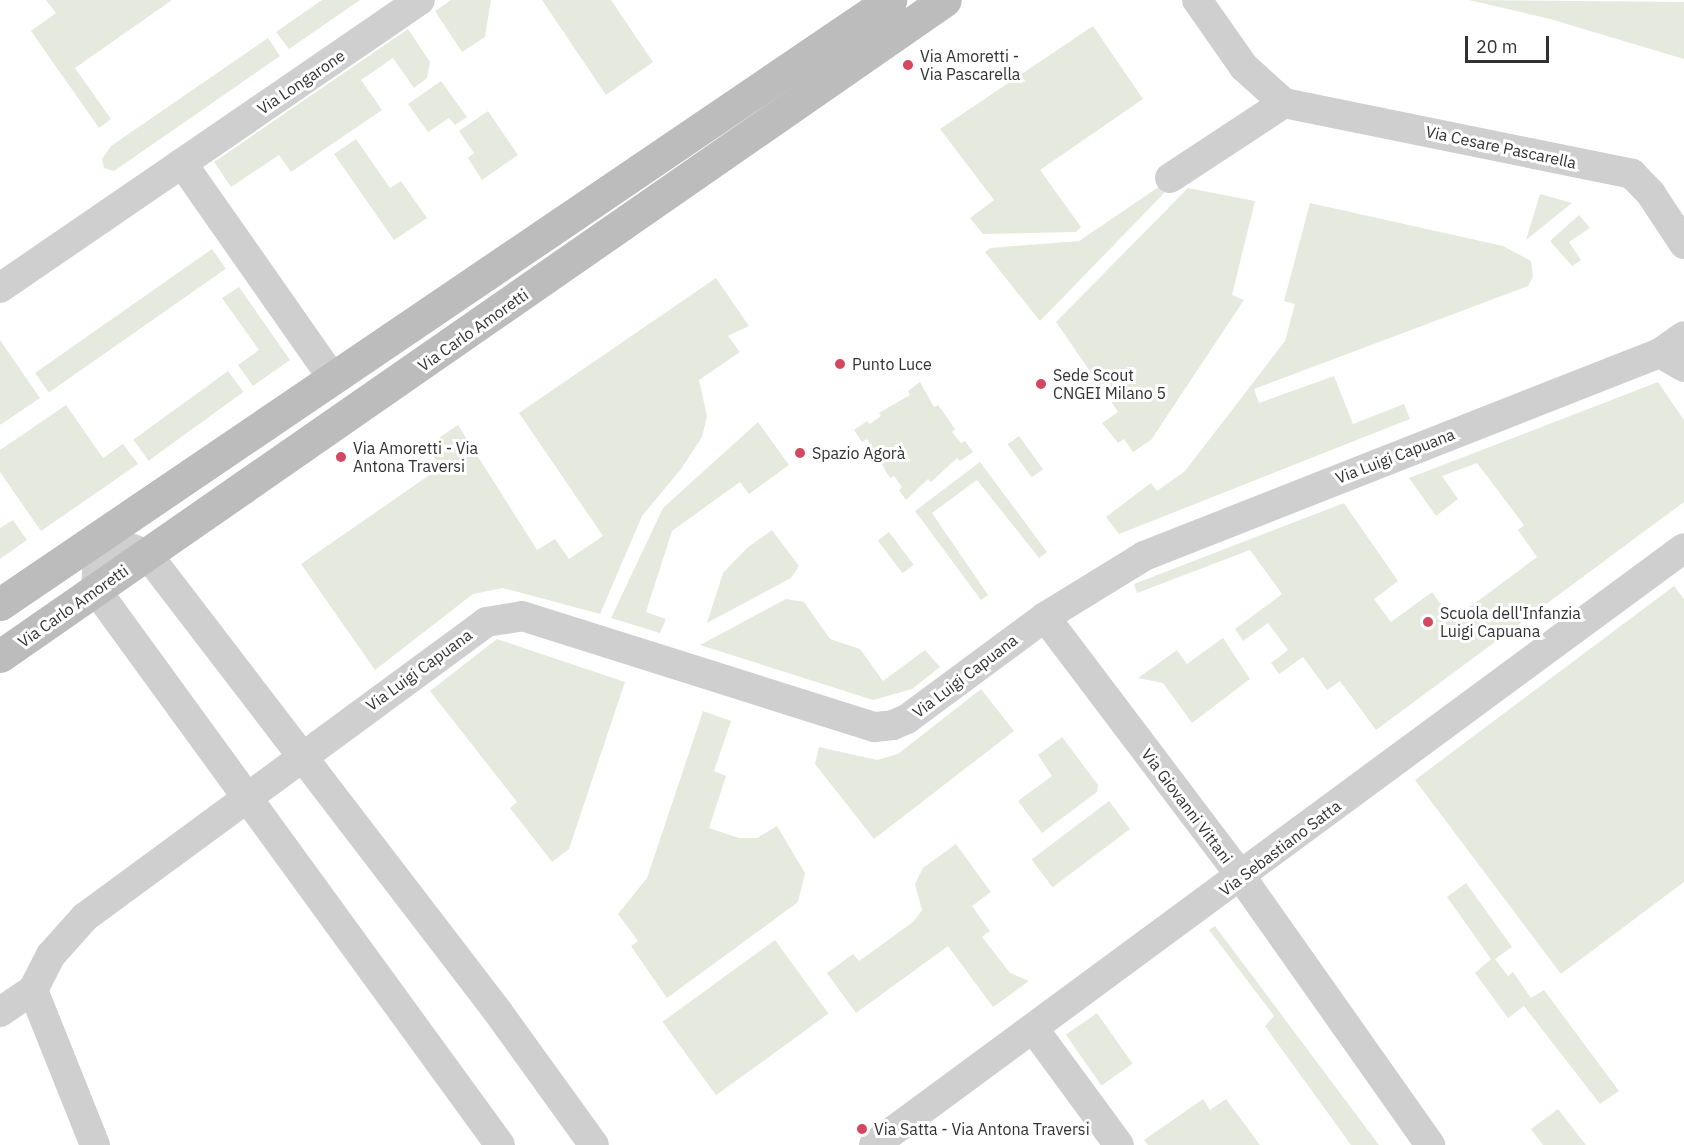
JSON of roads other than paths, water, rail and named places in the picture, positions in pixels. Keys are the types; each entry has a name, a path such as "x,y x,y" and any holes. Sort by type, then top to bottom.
{"street":[{"name":"Via Longarone","path":"0,288 420,0"},
{"path":"0,604 331,376 641,172 890,0"},
{"name":"Via Carlo Amoretti","path":"0,656 945,0"},
{"name":"Via Cesare Pascarella","path":"1197,0 1244,67 1284,102 1632,174 1651,194 1684,244"},
{"path":"1170,178 1284,102"},
{"path":"182,163 331,376"},
{"name":"Via Luigi Capuana","path":"33,990 51,955 85,917 464,636 502,618 522,616 875,726 907,719 1045,617 1116,571 1165,546 1676,352"},
{"path":"99,537 147,554 300,757 498,1012 594,1145"},
{"path":"99,537 96,590 500,1145"},
{"name":"Via Sebastiano Satta","path":"874,1145 1241,877 1684,548"},
{"name":"Via Giovanni Vittani","path":"1045,617 1241,877 1430,1145"},
{"path":"0,1012 33,990 95,1145"},
{"path":"1033,1028 1119,1145"}],"place":[{"name":"Via Amoretti - Via Pascarella","path":"908,65"},
{"name":"Punto Luce","path":"840,364"},
{"name":"Sede Scout CNGEI Milano 5","path":"1041,384"},
{"name":"Spazio Agorà","path":"800,453"},
{"name":"Via Amoretti - Via Antona Traversi","path":"341,457"},
{"name":"Scuola dell'Infanzia Luigi Capuana","path":"1428,622"},
{"name":"Via Satta - Via Antona Traversi","path":"862,1129"}]}
